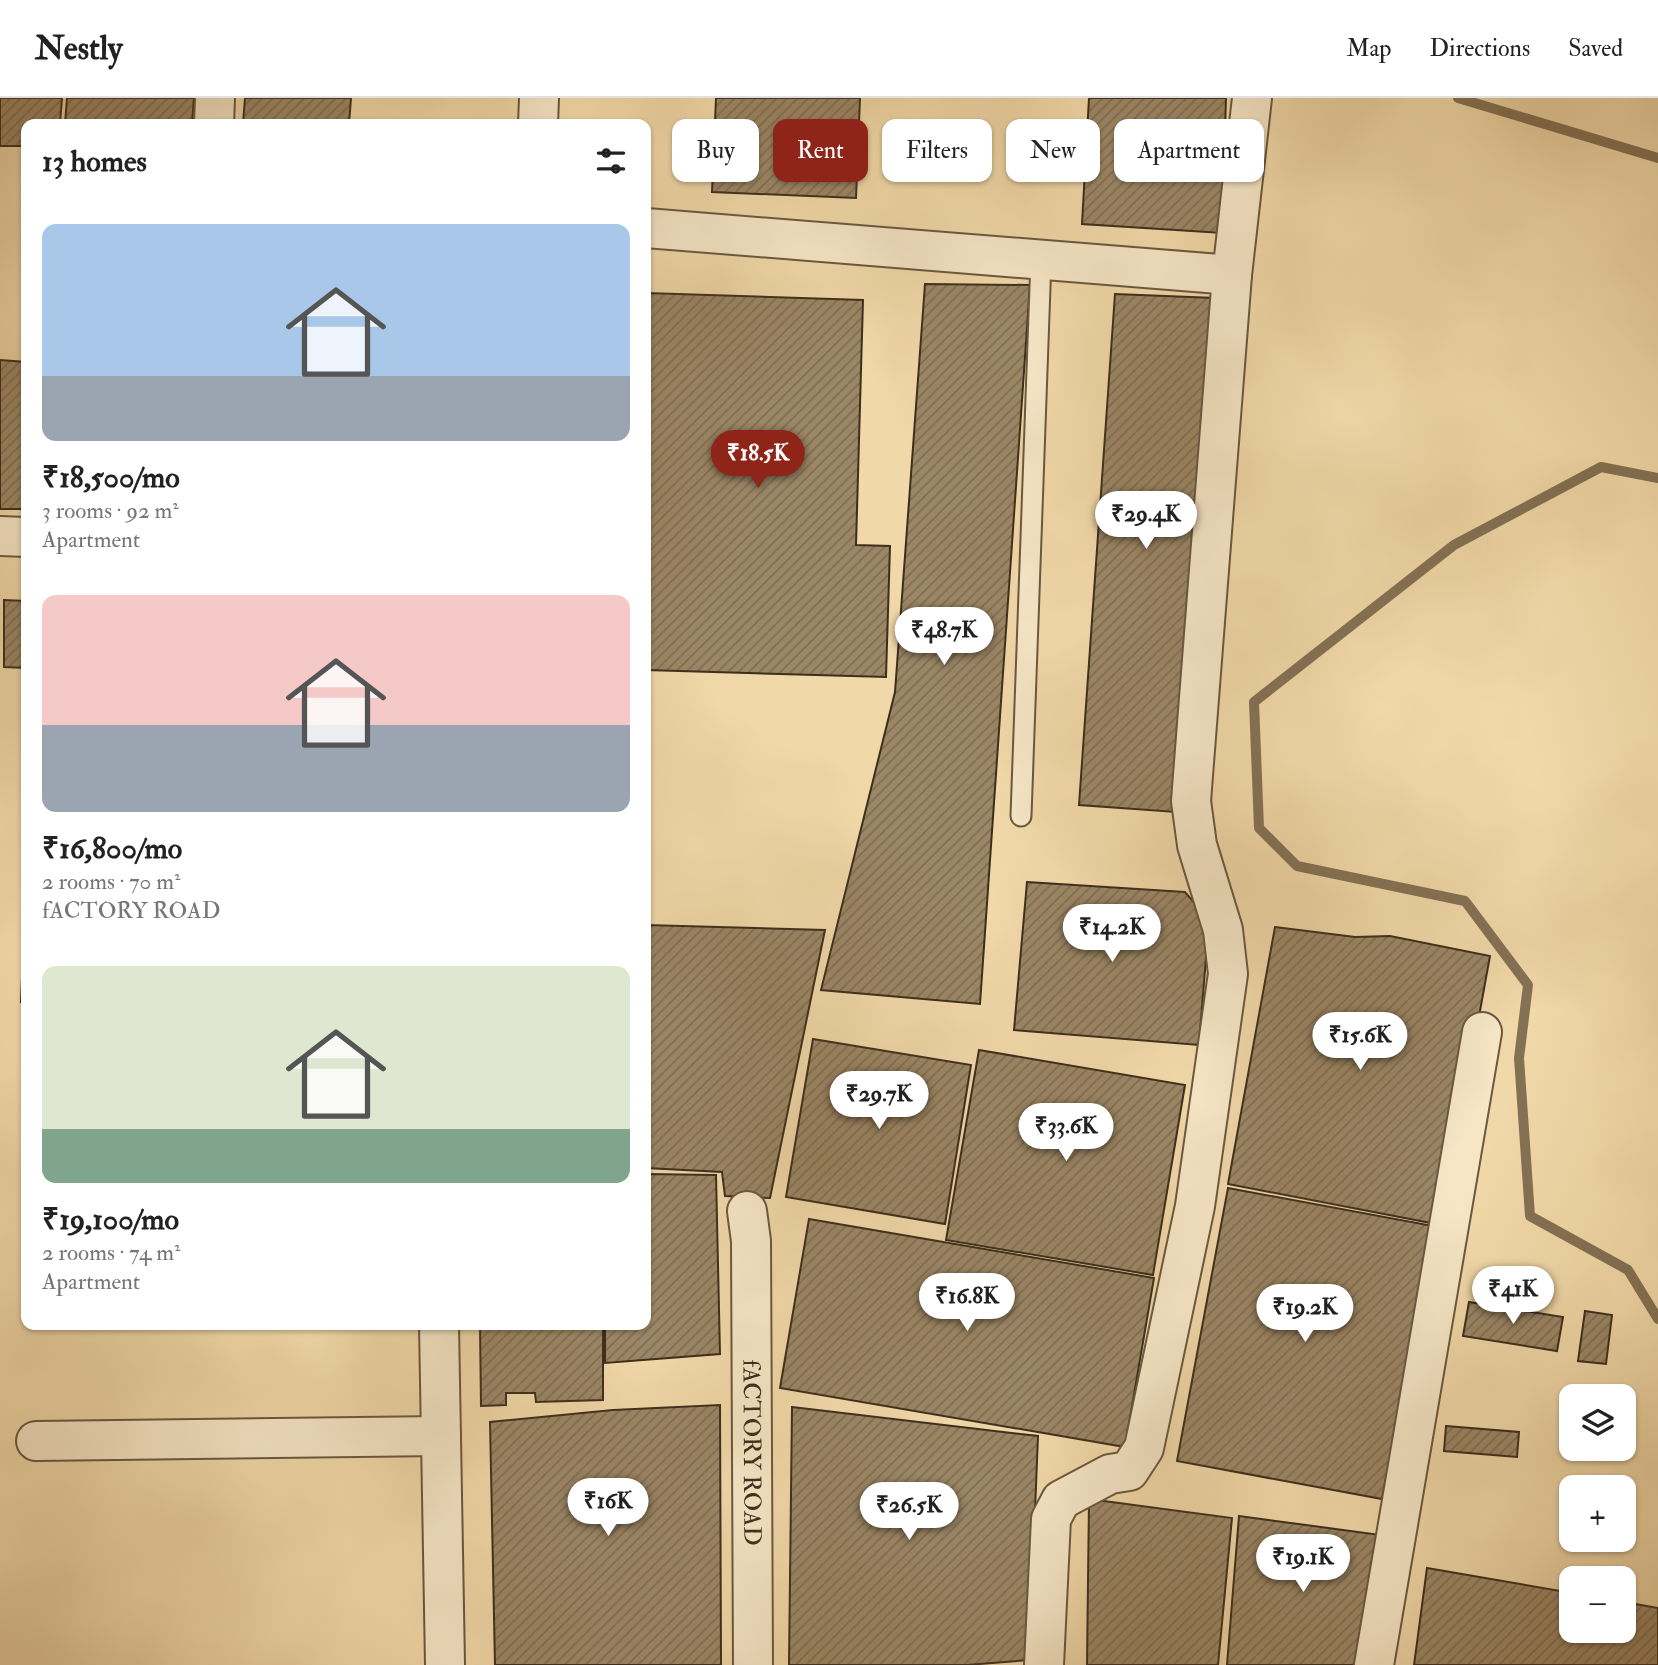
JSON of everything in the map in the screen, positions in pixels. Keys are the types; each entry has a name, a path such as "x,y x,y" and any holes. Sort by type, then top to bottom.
{"street":[{"path":"214,119 215,98"},
{"path":"538,119 539,98"},
{"path":"1044,1665 1051,1519 1062,1500 1110,1474 1129,1471 1144,1448 1195,1206 1228,974 1223,930 1197,845 1191,801 1232,275 1252,98"},
{"path":"651,228 1232,275"},
{"path":"0,536 21,537"},
{"path":"1374,1665 1482,1032"},
{"name":"fACTORY ROAD","path":"749,1226 753,1665"},
{"path":"439,1330 445,1665"},
{"path":"36,1441 441,1436"}],"lane":[{"path":"1021,817 1041,259"}],"building":[{"path":"0,98 62,98 60,119 21,119 21,146 0,146"},
{"path":"67,98 194,98 192,119 65,119"},
{"path":"245,98 351,98 349,119 243,119"},
{"path":"716,98 860,98 859,119 773,119 773,182 857,182 856,198 712,192 712,182 759,182 759,119 715,119"},
{"path":"1089,98 1226,98 1225,119 1114,119 1114,182 1224,182 1222,233 1082,224 1084,182 1100,182 1100,119 1088,119"},
{"path":"925,284 1030,285 980,1004 821,990 895,692"},
{"path":"651,293 863,300 856,545 890,546 886,677 651,670"},
{"path":"1115,294 1215,298 1176,812 1079,805"},
{"path":"0,360 21,362 21,509 0,509"},
{"path":"4,600 21,601 21,668 4,667"},
{"path":"1027,882 1185,892 1209,920 1199,1045 1014,1030"},
{"path":"651,925 825,930 770,1198 725,1196 722,1172 651,1168"},
{"path":"1275,927 1355,937 1390,936 1490,956 1441,1225 1228,1184"},
{"path":"813,1039 971,1065 945,1224 786,1197"},
{"path":"979,1050 1185,1085 1153,1275 946,1240"},
{"path":"651,1174 716,1175 720,1354 605,1363 605,1330 651,1330"},
{"path":"1228,1188 1433,1226 1382,1499 1177,1461"},
{"path":"809,1219 1154,1278 1125,1447 780,1388"},
{"path":"1469,1302 1563,1317 1557,1351 1463,1336"},
{"path":"1585,1311 1612,1315 1606,1364 1578,1361"},
{"path":"480,1330 603,1330 603,1400 536,1402 535,1393 506,1393 506,1405 481,1406"},
{"path":"720,1405 721,1665 495,1665 490,1422 613,1410"},
{"path":"792,1407 1038,1436 1029,1660 967,1665 789,1665"},
{"path":"1446,1426 1519,1432 1517,1457 1444,1451"},
{"path":"1089,1499 1232,1518 1218,1665 1087,1665"},
{"path":"1239,1516 1388,1536 1364,1665 1227,1665"},
{"path":"1427,1568 1559,1591 1559,1643 1636,1643 1636,1604 1658,1608 1658,1665 1414,1665"}],"waterway":[{"path":"1458,98 1658,158"},
{"path":"1658,478 1601,467 1454,545 1254,702 1259,828 1297,866 1465,901 1528,985 1519,1058 1530,1216 1628,1270 1658,1319"}]}
